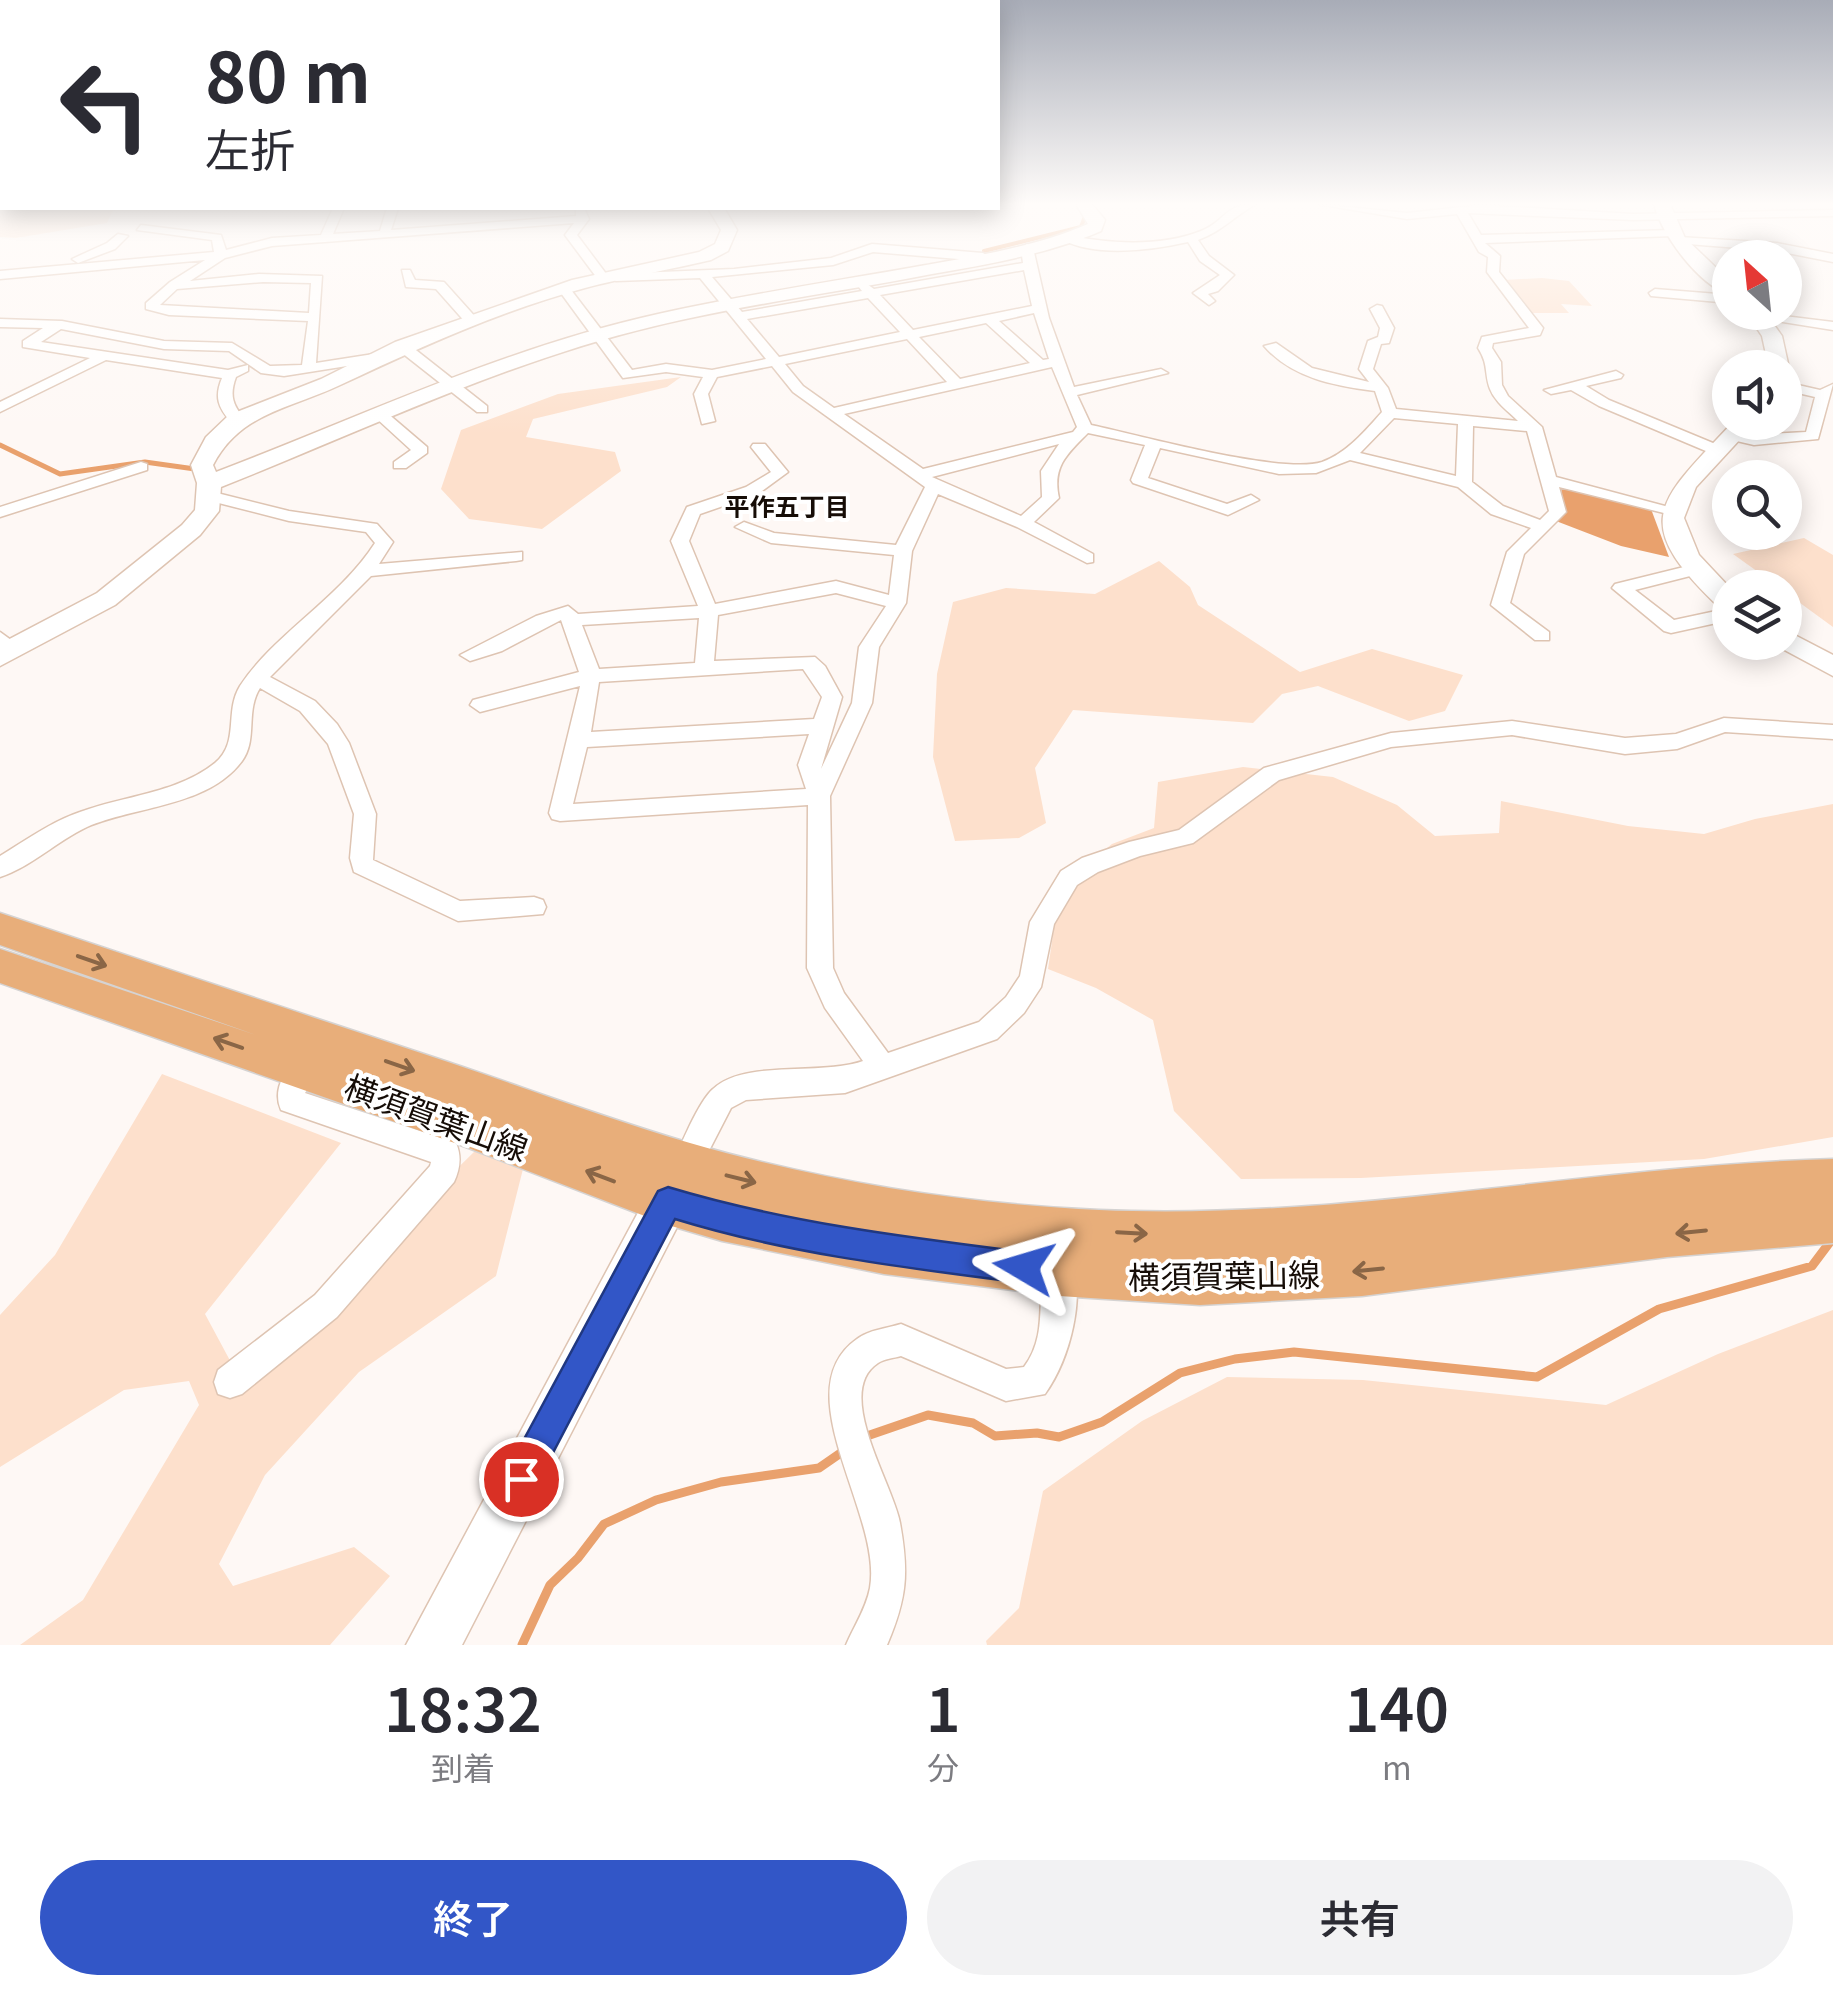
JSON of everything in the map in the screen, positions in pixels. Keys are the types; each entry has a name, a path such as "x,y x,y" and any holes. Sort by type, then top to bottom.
{"main road":[{"name":"横須賀葉山線","path":"0,929 318,1056 678,1183 722,1218 884,1250 1059,1250 1200,1280 1362,1272 1811,1201"},
{"name":"横須賀葉山線","path":"0,966 318,1056"}],"street":[{"path":"181,281 151,306 169,311 253,281"},
{"path":"174,285 233,281"},
{"path":"261,281 314,317"},
{"path":"308,370 318,281"},
{"path":"409,281 410,284 440,285 472,321"},
{"path":"3,649 106,600 192,530 206,511 209,489 202,465 214,442 237,420 328,383 402,346 564,289 598,281"},
{"path":"708,281 798,389 927,481 1023,523 1087,558"},
{"path":"864,287 889,281"},
{"path":"209,489 455,384 594,335 898,281"},
{"path":"1032,281 1047,363"},
{"path":"1209,301 1199,293 1222,281"},
{"path":"1500,281 1536,328 1535,332 1496,336 1487,340 1485,348 1494,362 1495,385 1502,398 1534,428 1558,512 1516,552 1500,606 1542,636"},
{"path":"864,287 957,384"},
{"path":"564,289 594,335 628,375 666,368 712,374 1037,308"},
{"path":"1655,293 1712,298"},
{"path":"1377,309 1387,328 1384,340 1375,341 1366,369 1381,388 1390,413"},
{"path":"988,318 1047,363 1068,392 1082,431"},
{"path":"1802,321 1833,326"},
{"path":"0,323 58,324 144,343 232,346 266,370 308,370 380,357"},
{"path":"58,324 28,344 230,375 256,362"},
{"path":"402,346 482,409"},
{"path":"1271,346 1309,370 1349,384 1381,388"},
{"path":"0,408 104,356"},
{"path":"834,412 1047,363"},
{"path":"1068,392 1161,373"},
{"path":"708,420 702,394 712,374"},
{"path":"230,375 224,402 237,420"},
{"path":"1551,390 1616,375"},
{"path":"1574,385 1604,403 1712,432"},
{"path":"1802,387 1829,388 1813,436 1802,437"},
{"path":"1390,413 1534,428"},
{"path":"927,481 1082,431 1154,442 1263,467 1300,471 1324,468 1351,456 1390,413"},
{"path":"381,415 421,450 400,465"},
{"path":"1464,484 1466,420"},
{"path":"1023,523 1051,498 1045,476 1050,461 1082,431"},
{"path":"1712,586 1696,570 1676,536 1672,510 1680,495 1729,440"},
{"path":"1154,442 1139,480 1228,510 1251,500"},
{"path":"704,669 709,611 680,541 693,512 776,478 780,472 759,447"},
{"path":"1351,456 1464,484 1497,510 1542,526"},
{"path":"0,512 140,467"},
{"path":"1549,480 1672,510"},
{"path":"819,796 862,703 869,647 897,603 904,551 927,481"},
{"path":"0,868 84,820 209,779 234,756 242,738 238,714 242,695 366,571 384,542 371,528 289,516 209,489"},
{"path":"744,527 771,538 904,551"},
{"path":"366,571 516,556"},
{"path":"1696,570 1621,588 1671,627 1712,618"},
{"path":"571,620 709,611 836,587 897,603"},
{"path":"470,655 491,651 556,614 568,612 591,676 560,813 819,796"},
{"path":"1802,649 1833,667"},
{"path":"480,706 591,676 808,662 818,670 832,697 809,764 819,796 820,968 834,1000 880,1065"},
{"path":"256,679 290,692 320,714 340,740 366,820 359,846 362,864 458,911 534,907"},
{"path":"433,1645 721,1099 742,1087 845,1080 880,1065 932,1054 988,1031 1016,1005 1032,979 1042,922 1069,878 1090,865 1185,837 1272,774 1391,740 1512,728 1625,746 1676,741 1724,725 1746,723 1833,732"},
{"path":"578,740 822,726"},
{"path":"230,1382 326,1306 444,1172 446,1153 292,1101 290,1090 318,1056"},
{"path":"864,1645 872,1637 889,1586 882,1520 844,1412 847,1374 868,1350 902,1340 1006,1385 1032,1382 1050,1362 1054,1347 1059,1250"}],"shaded area":[{"path":"1504,281 1569,281 1592,306 1561,304 1569,313 1525,313"},
{"path":"681,377 667,387 533,419 526,437 615,452 621,471 542,529 469,519 441,489 461,430 558,394"},
{"path":"1561,487 1651,509 1669,557 1621,546 1556,521 1564,514"},
{"path":"1802,538 1833,555 1833,627 1802,604 1802,570 1755,570 1733,554 1802,550"},
{"path":"1159,561 1190,587 1198,605 1300,672 1372,649 1463,675 1445,711 1409,721 1318,686 1282,694 1253,723 1073,710 1035,768 1046,823 1019,838 955,841 933,757 937,674 953,602 1006,588 1095,594"},
{"path":"1243,767 1333,777 1397,805 1435,836 1499,833 1501,801 1628,826 1704,834 1755,819 1833,804 1833,1137 1704,1159 1361,1178 1241,1179 1174,1111 1153,1020 1096,988 1048,969 1055,921 1097,856 1112,844 1154,828 1158,782"},
{"path":"162,1074 341,1143 205,1314 241,1381 475,1151 524,1165 496,1276 359,1372 265,1475 219,1564 233,1586 354,1547 390,1576 330,1645 20,1645 83,1600 199,1405 189,1381 124,1390 0,1467 0,1315 55,1255"},
{"path":"1833,1310 1833,1645 987,1645 986,1641 1019,1608 1043,1491 1142,1421 1227,1377 1363,1380 1606,1405 1718,1354"}],"waterway":[{"path":"0,445 60,474 145,462 195,469"},
{"path":"864,1437 928,1415 973,1423 995,1436 1037,1433 1059,1437 1102,1422 1180,1373 1235,1359 1294,1352 1537,1377 1659,1309 1812,1266 1833,1238"},
{"path":"522,1645 550,1585 578,1558 604,1524 656,1500 721,1482 819,1468 845,1450"}],"district":[{"name":"平作五丁目","path":"787,505"}],"route":[{"path":"521,1479 668,1202 722,1218 884,1250 1024,1267"}]}
